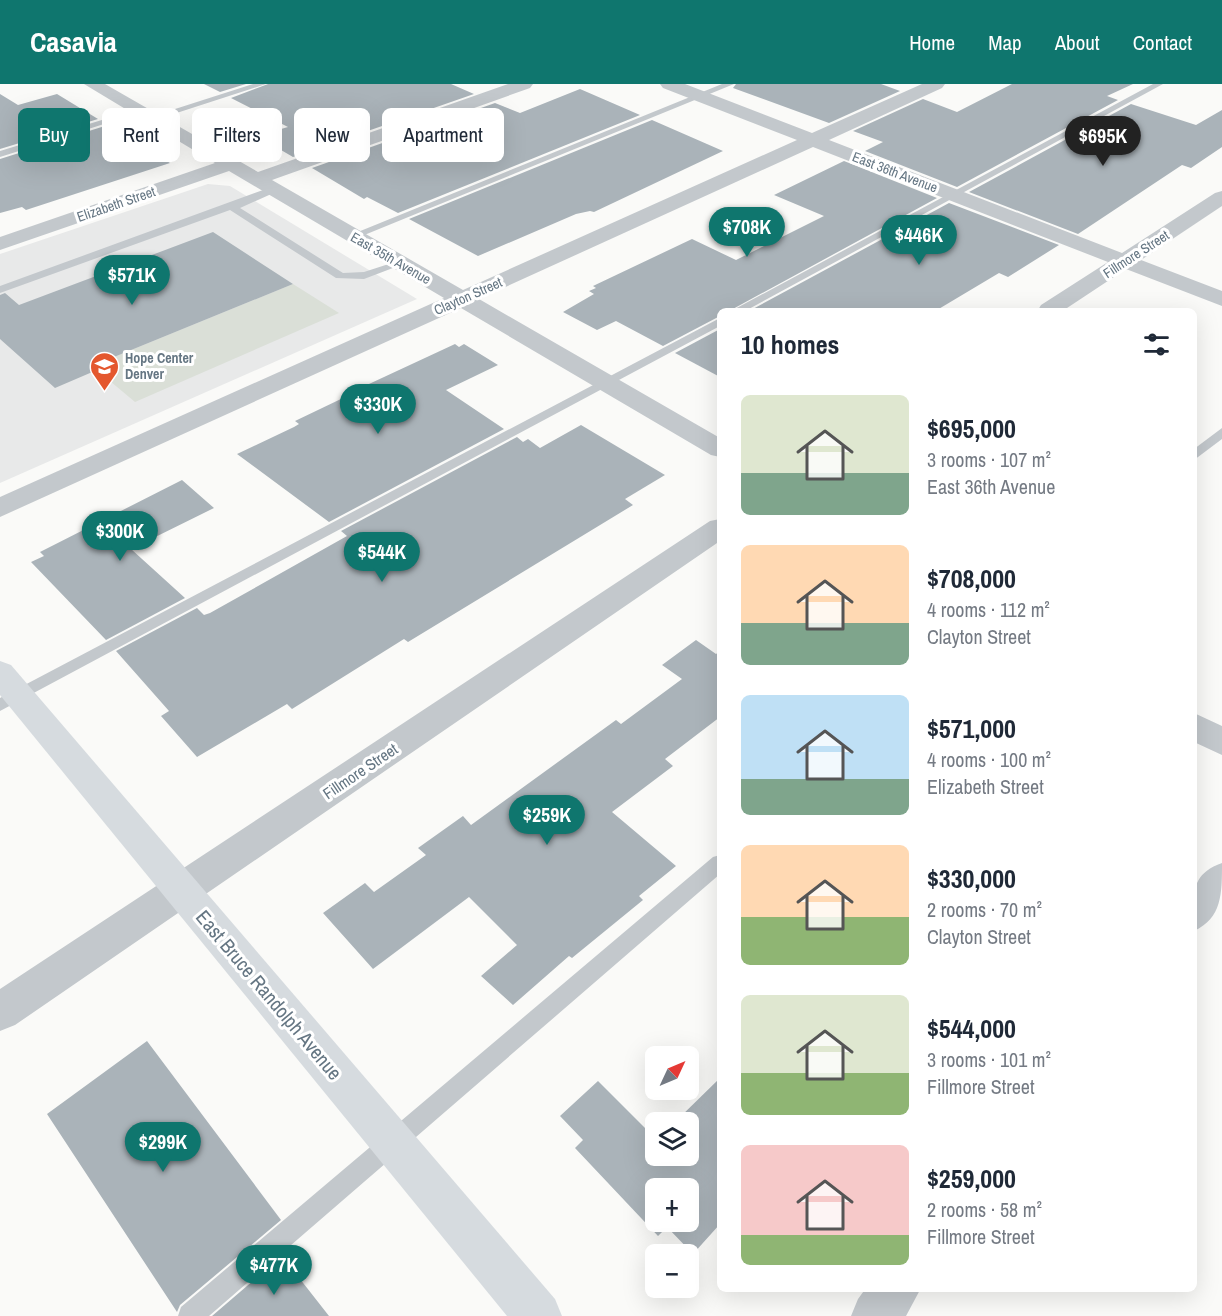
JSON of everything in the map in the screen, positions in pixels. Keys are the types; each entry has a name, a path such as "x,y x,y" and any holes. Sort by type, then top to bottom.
{"street":[{"name":"East 35th Avenue","path":"93,84 134,108"},
{"path":"265,184 524,84"},
{"name":"East 36th Avenue","path":"669,84 1222,299"},
{"name":"Clayton Street","path":"0,508 936,84"},
{"name":"East 35th Avenue","path":"180,135 717,447"},
{"name":"Elizabeth Street","path":"0,244 231,164"},
{"name":"Fillmore Street","path":"1052,308 1222,197"},
{"name":"Fillmore Street","path":"0,1012 717,530"},
{"name":"East Bruce Randolph Avenue","path":"6,691 182,891 538,1316"},
{"path":"1197,728 1222,742"},
{"path":"1197,910 1222,879"},
{"path":"875,1316 894,1292"}],"lane":[{"path":"172,108 262,84"},
{"path":"353,236 730,84"},
{"path":"743,308 1159,84"},
{"path":"0,154 102,127"},
{"path":"265,184 234,209 240,215 340,276 355,279 401,263"},
{"path":"0,290 238,204"},
{"path":"6,691 717,323"},
{"path":"1197,453 1222,432"},
{"path":"190,1316 717,866"}],"shaded area":[{"name":"Hope Center Denver","path":"208,184 230,186 417,299 0,483 0,254"},
{"path":"293,284 339,313 135,402 92,366"}],"building":[{"path":"204,84 246,84 220,92"},
{"path":"268,84 451,84 474,94 434,108 382,108 382,126 370,130 370,108 294,108 293,157 282,151 282,129 288,127 282,124 282,108 251,108 231,98"},
{"path":"736,84 881,84 900,91 829,123 733,88"},
{"path":"1012,84 1133,84 1107,96 1118,100 957,187 865,151 883,142 853,131 923,99 957,112"},
{"path":"580,89 640,115 398,213 367,197 364,199 312,168 329,162 370,162 370,147 382,143 382,162 504,162 504,108 481,108 495,103 520,113"},
{"path":"0,94 18,105 57,94 80,108 18,108 18,143 0,149"},
{"path":"1131,104 1196,125 1222,110 1222,147 1191,168 1182,165 1078,234 969,192"},
{"path":"90,114 98,119 90,121"},
{"path":"652,120 723,151 594,212 576,214 478,256 409,219"},
{"path":"102,127 102,162 170,163 26,210 22,207 0,213 0,159 18,153 18,162 90,162 90,131"},
{"path":"844,161 937,198 735,308 717,308 717,318 663,346 616,321 597,330 563,312 594,294 589,291 596,288 593,286 692,239 736,260 824,216 774,195"},
{"path":"949,203 1059,245 1008,277 999,273 940,308 755,308"},
{"path":"213,232 293,284 92,366 97,370 55,388 0,339 0,295 5,293 19,305"},
{"path":"717,331 717,375 675,353"},
{"path":"455,344 459,347 464,344 498,365 446,390 504,429 329,522 237,454 294,427 299,424 295,421 343,398 341,397"},
{"path":"581,425 665,475 625,499 633,505 408,642 404,639 292,709 287,704 197,757 161,716 169,711 116,651 197,608 204,615 210,613 347,536 341,531 517,437 523,442 528,439 540,448"},
{"path":"182,480 214,508 131,549 185,598 106,640 31,562 44,556 40,552"},
{"path":"696,640 717,653 717,719 665,759 673,766 612,812 676,866 639,896 643,900 572,958 569,956 513,1005 481,976 517,945 469,897 373,969 323,913 365,883 374,892 426,855 418,848 463,816 471,825 616,720 621,724 682,679 662,665"},
{"path":"147,1041 281,1220 180,1305 177,1312 47,1114"},
{"path":"598,1081 645,1128 645,1166 699,1166 699,1112 685,1112 717,1081 717,1227 699,1247 699,1244 683,1244 672,1232 699,1232 699,1178 645,1178 645,1222 575,1148 583,1140 560,1116"},
{"path":"282,1256 329,1316 212,1316"}],"place":[{"name":"Hope Center Denver","path":"104,392"}]}
